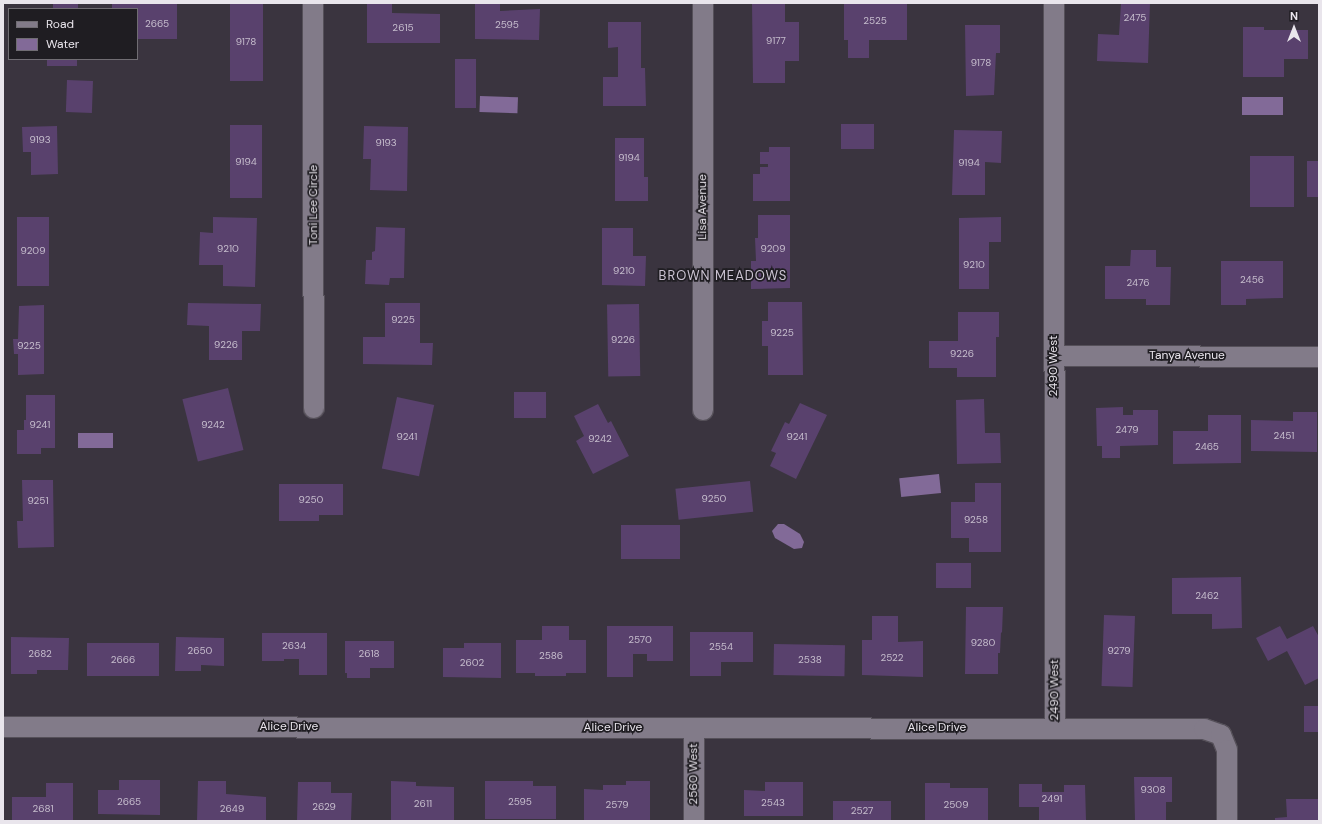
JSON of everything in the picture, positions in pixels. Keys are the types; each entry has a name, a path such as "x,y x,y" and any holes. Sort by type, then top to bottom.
{"street":[{"name":"Toni Lee Circle","path":"313,3 314,408"},
{"name":"Lisa Avenue","path":"703,3 703,410"},
{"name":"2490 West","path":"1054,3 1055,729"},
{"name":"Tanya Avenue","path":"1054,356 1319,357"},
{"name":"Alice Drive","path":"3,727 1204,729 1221,735 1226,745 1228,756 1227,821"},
{"name":"2560 West","path":"694,728 694,821"}],"water":[{"path":"480,96 518,97 517,113 479,112"},
{"path":"1242,97 1283,97 1283,115 1242,115"},
{"path":"78,433 113,433 113,448 78,448"},
{"path":"939,474 941,493 901,497 899,478"},
{"path":"778,524 784,524 800,534 804,542 802,548 794,549 775,538 772,531"}],"building":[{"path":"53,3 78,3 78,8 53,8"},
{"path":"112,3 177,3 177,39 138,39 138,8 112,8"},
{"path":"230,3 263,3 263,81 230,81"},
{"path":"367,3 392,3 392,13 440,14 440,43 367,43"},
{"path":"475,3 500,3 500,11 540,9 539,40 475,39"},
{"path":"752,3 785,3 785,22 799,22 799,61 785,61 785,83 753,83"},
{"path":"844,3 907,3 907,40 869,40 869,58 848,58 848,40 844,40"},
{"path":"1121,3 1150,3 1148,63 1097,61 1098,34 1119,35"},
{"path":"608,22 641,22 641,68 645,68 646,106 603,106 603,77 618,77 618,47 608,48"},
{"path":"965,25 1000,25 1000,53 996,53 994,95 966,96"},
{"path":"1243,27 1264,27 1264,30 1308,30 1308,59 1284,59 1284,77 1243,77"},
{"path":"455,59 476,59 476,108 455,108"},
{"path":"47,60 77,60 77,66 47,66"},
{"path":"67,80 93,81 92,113 66,112"},
{"path":"841,124 874,124 874,149 841,149"},
{"path":"230,125 262,125 262,198 230,198"},
{"path":"57,126 58,174 31,175 31,152 23,152 22,127"},
{"path":"364,126 408,127 407,191 370,190 371,159 363,159"},
{"path":"954,130 1002,131 1001,163 985,162 985,195 952,195"},
{"path":"615,138 644,138 644,177 648,177 648,201 615,201"},
{"path":"769,147 790,147 790,201 753,201 753,174 760,174 760,167 768,167 768,164 760,164 760,152 769,152"},
{"path":"1250,156 1294,156 1294,207 1250,207"},
{"path":"1307,161 1319,161 1319,197 1307,197"},
{"path":"758,215 790,215 790,288 751,289 751,261 756,261 755,238 758,238"},
{"path":"17,217 49,217 49,286 17,286"},
{"path":"213,217 257,218 255,287 223,286 223,265 199,265 200,232 213,233"},
{"path":"1001,217 1001,242 989,242 989,289 959,289 959,218"},
{"path":"376,227 405,228 404,278 390,278 389,285 365,284 366,260 372,260 372,252 375,251"},
{"path":"602,228 633,228 633,256 646,256 645,286 602,285"},
{"path":"1131,250 1156,250 1156,267 1171,267 1170,305 1146,305 1146,299 1105,299 1105,266 1130,266"},
{"path":"1221,261 1283,261 1283,298 1246,299 1246,305 1221,305"},
{"path":"768,302 802,302 803,375 768,375 768,346 762,346 762,321 768,321"},
{"path":"188,303 261,304 260,331 242,331 242,360 209,360 209,326 187,325"},
{"path":"385,303 420,303 420,343 433,343 432,365 363,364 363,337 385,337"},
{"path":"639,304 640,376 608,377 607,305"},
{"path":"44,305 44,374 18,375 18,354 14,354 13,339 18,339 19,306"},
{"path":"958,312 999,312 999,337 996,337 996,377 957,377 957,368 929,368 929,341 958,341"},
{"path":"228,388 243,450 198,461 182,399"},
{"path":"514,392 546,392 546,418 514,418"},
{"path":"26,395 55,395 55,448 41,448 41,454 17,454 17,430 24,430 24,420 26,420"},
{"path":"397,397 434,405 419,476 382,468"},
{"path":"984,399 985,433 1000,433 1001,463 957,464 956,400"},
{"path":"800,403 827,415 796,479 770,466 776,453 771,451 785,422 789,424"},
{"path":"598,404 608,423 611,421 629,456 593,474 576,441 584,436 574,416"},
{"path":"1123,407 1123,415 1133,415 1133,410 1158,410 1158,445 1120,446 1120,458 1102,458 1102,446 1097,446 1096,408"},
{"path":"1293,412 1317,412 1317,452 1251,451 1251,420 1293,421"},
{"path":"1208,415 1241,415 1241,463 1173,464 1173,431 1208,431"},
{"path":"22,480 53,480 54,547 18,548 17,521 23,521"},
{"path":"750,481 753,512 679,520 675,489"},
{"path":"975,483 1001,483 1001,552 969,552 969,538 951,538 951,502 975,502"},
{"path":"279,484 343,484 343,515 319,515 319,521 279,521"},
{"path":"621,525 680,525 680,559 621,559"},
{"path":"936,563 971,563 971,588 936,588"},
{"path":"1241,577 1242,628 1212,629 1212,614 1172,614 1172,578"},
{"path":"966,607 1003,607 1000,653 998,653 998,674 965,674"},
{"path":"1104,615 1135,616 1133,687 1102,686"},
{"path":"872,616 898,616 898,642 923,641 923,677 862,675 862,640 872,640"},
{"path":"542,626 569,626 569,640 586,640 586,673 566,673 566,676 535,676 535,673 516,673 516,640 542,640"},
{"path":"607,626 673,626 673,661 647,661 647,654 633,654 633,677 607,677"},
{"path":"1280,626 1287,639 1313,626 1319,637 1319,678 1305,685 1287,651 1268,661 1256,638"},
{"path":"690,632 753,632 753,662 721,662 721,676 690,676"},
{"path":"262,633 327,633 327,675 299,675 299,659 262,661"},
{"path":"11,637 69,638 68,670 37,670 37,674 11,674"},
{"path":"176,637 224,638 224,666 201,665 201,671 175,671"},
{"path":"345,641 394,641 394,668 370,668 370,678 347,678 347,673 345,673"},
{"path":"87,643 159,643 159,676 87,676"},
{"path":"464,643 501,643 501,678 443,677 443,648 464,648"},
{"path":"774,644 845,645 844,676 773,675"},
{"path":"1304,706 1319,706 1319,732 1304,732"},
{"path":"1134,777 1172,777 1172,802 1166,802 1166,821 1135,821"},
{"path":"119,780 160,780 160,815 98,814 98,790 119,790"},
{"path":"198,781 226,781 226,794 266,797 266,821 197,821"},
{"path":"391,781 416,782 416,786 454,787 454,821 391,821"},
{"path":"485,781 533,781 533,786 556,786 556,819 485,819"},
{"path":"626,781 650,781 650,820 584,821 584,789 603,790 603,785 626,785"},
{"path":"298,782 331,782 331,793 352,793 351,821 297,821"},
{"path":"765,782 803,782 803,816 744,816 744,790 765,791"},
{"path":"46,783 73,783 73,821 12,821 12,797 46,797"},
{"path":"925,783 950,783 950,788 988,788 988,821 925,821"},
{"path":"1019,784 1042,784 1042,792 1064,792 1064,785 1085,785 1086,820 1039,820 1039,807 1019,807"},
{"path":"1286,799 1318,799 1319,821 1275,821 1275,818 1287,817"},
{"path":"833,801 891,801 891,821 833,821"}],"district":[{"name":"BROWN MEADOWS","path":"723,276"}]}
